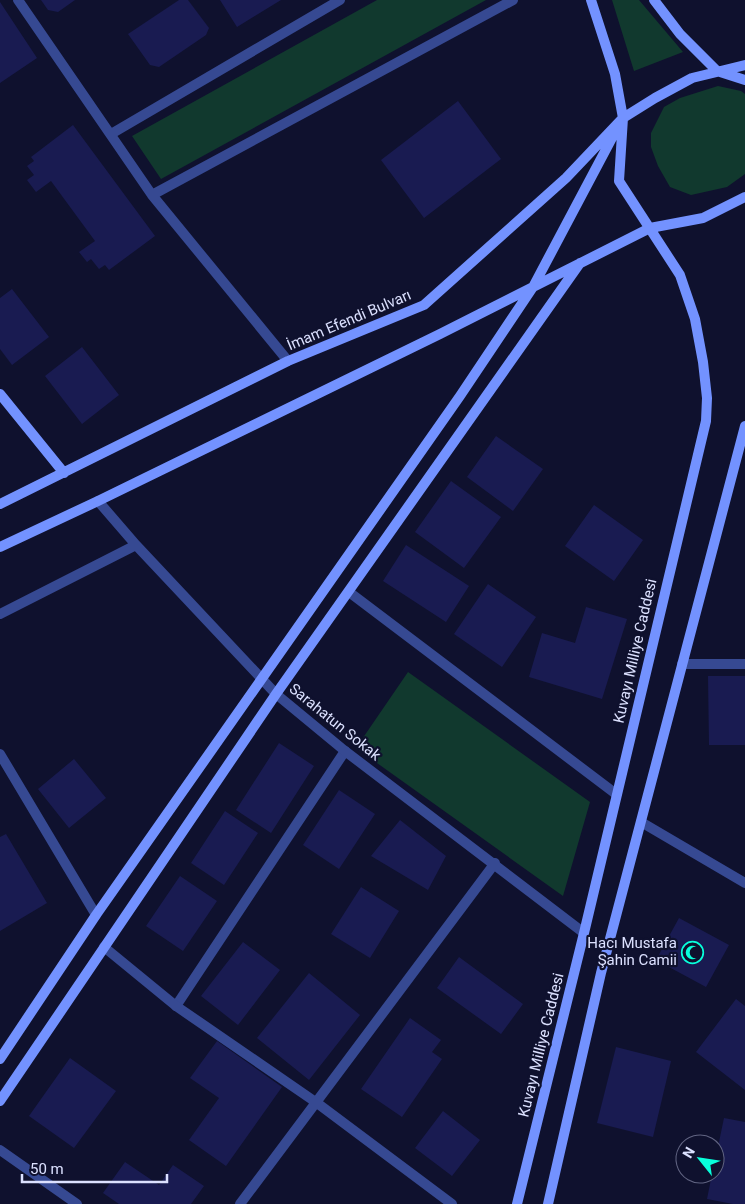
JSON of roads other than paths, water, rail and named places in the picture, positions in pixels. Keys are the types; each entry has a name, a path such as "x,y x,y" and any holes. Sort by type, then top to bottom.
{"main road":[{"name":"Kuvayı Milliye Caddesi","path":"517,1204 706,421 707,398 703,362 695,319 680,275 619,181 623,118 615,74 591,0"},
{"path":"654,0 680,34 717,71 745,80"},
{"name":"İmam Efendi Bulvarı","path":"0,504 288,361 424,305 566,178 623,118 692,78 745,65"},
{"path":"0,1059 96,916 460,396 533,287 623,118"},
{"path":"0,547 440,334 650,228 703,218 745,198"},
{"path":"0,1101 276,694 580,263"},
{"path":"0,394 64,473"},
{"path":"548,1204 601,973 745,426"}],"street":[{"path":"18,0 152,195 288,361"},
{"path":"111,134 340,0"},
{"path":"152,195 513,0"},
{"name":"Sarahatun Sokak","path":"98,501 136,545 276,694 345,751 584,932"},
{"path":"0,614 136,545"},
{"path":"349,592 616,794"},
{"path":"682,664 745,664"},
{"path":"176,1006 345,751"},
{"path":"0,754 96,916"},
{"path":"641,822 745,883"},
{"path":"240,1204 495,863"},
{"path":"104,947 176,1006 316,1103 452,1204"},
{"path":"0,1150 77,1204"}],"place":[{"name":"Hacı Mustafa Şahin Camii","path":"693,952"}]}
